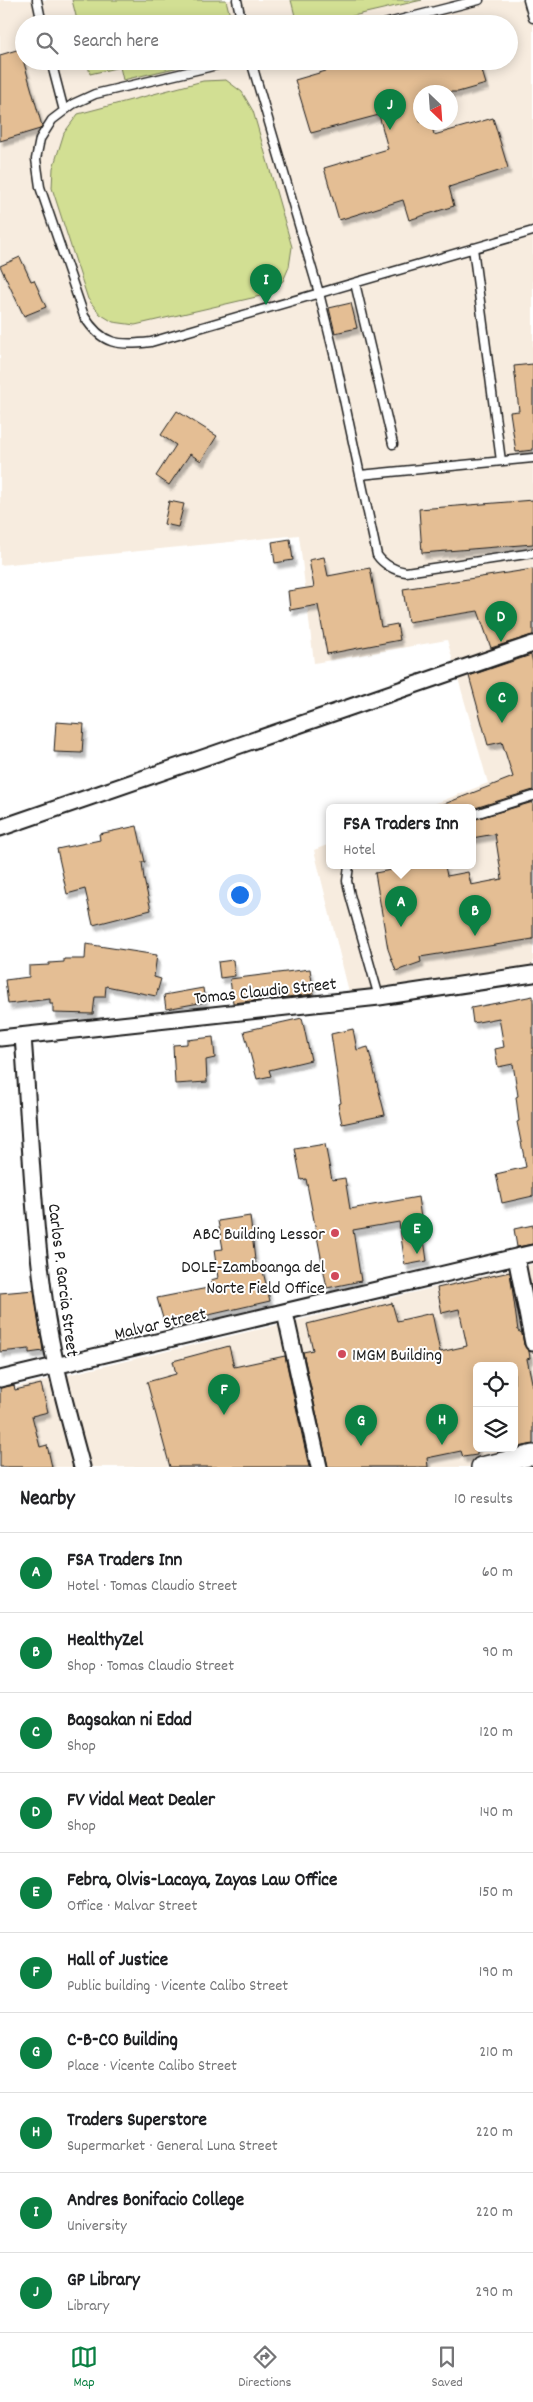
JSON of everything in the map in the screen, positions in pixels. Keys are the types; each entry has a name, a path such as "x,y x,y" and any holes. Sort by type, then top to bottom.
{"street":[{"path":"0,828 533,644"},
{"name":"Tomas Claudio Street","path":"0,1038 379,997 533,974"},
{"name":"Carlos P. Garcia Street","path":"23,1036 37,1230 47,1321 56,1367 82,1467"},
{"name":"Malvar Street","path":"0,1379 533,1253"},
{"path":"516,1257 533,1343"},
{"path":"285,1313 319,1467"},
{"path":"481,1467 533,1455"}],"lane":[{"path":"36,0 40,15"},
{"path":"237,0 240,15"},
{"path":"419,15 478,0"},
{"path":"528,0 533,18"},
{"path":"53,70 64,112"},
{"path":"196,70 95,94 52,120 40,140 36,159 40,187 84,316 94,332 109,341 126,345 151,342 533,231"},
{"path":"254,70 319,293 377,555 382,561 396,570 406,572 533,553"},
{"path":"473,248 501,461"},
{"path":"355,283 393,444"},
{"path":"360,475 533,458"},
{"path":"476,814 533,796"},
{"path":"349,869 347,881 350,895 379,997"}],"shaded area":[{"path":"0,0 533,0 533,965 349,992 314,850 326,846 326,869 476,869 476,804 434,804 488,783 447,640 314,663 299,535 0,565"},
{"path":"533,1264 533,1467 0,1467 0,1391"}],"green space":[{"path":"72,0 226,0 230,15 76,15"},
{"path":"291,0 422,0 357,15 295,15"},
{"path":"89,70 107,70 90,74"},
{"path":"121,70 166,70 123,80"},
{"path":"226,80 242,92 253,111 292,247 289,267 283,281 265,295 135,325 113,322 100,314 88,299 52,188 53,168 64,133 78,114 203,81"}],"building":[{"path":"15,50 15,70 26,70 42,126 40,129 0,141 0,55"},
{"path":"329,70 482,70 486,84 458,92 458,85 413,85 413,130 433,130 434,135 458,130 458,128 493,118 508,168 449,187 454,206 409,220 403,200 339,220 324,168 388,149 379,115 311,133 295,80"},
{"path":"20,257 31,281 34,280 46,307 24,316 0,266"},
{"path":"351,303 357,328 335,333 329,308"},
{"path":"533,364 533,450 516,452 510,412 519,411 514,366"},
{"path":"177,411 217,436 201,461 190,454 169,485 156,476 176,445 161,435"},
{"path":"533,500 533,544 422,553 419,509"},
{"path":"169,501 184,504 178,527 164,524"},
{"path":"290,539 293,560 275,563 272,542"},
{"path":"324,557 328,576 370,568 381,627 397,624 400,640 327,654 318,605 290,610 288,591 314,587 309,560"},
{"path":"533,569 533,635 491,648 478,611 408,622 403,589"},
{"path":"531,655 533,663 533,790 476,808 476,804 444,804 513,777 502,742 488,745 469,676"},
{"path":"56,722 84,724 82,753 54,752"},
{"path":"533,802 533,939 420,957 421,962 396,971 388,949 375,873 396,869 446,869 447,876 468,872 471,885 502,879 495,834 476,837 476,819"},
{"path":"137,826 145,862 142,862 144,879 151,910 93,925 85,889 67,894 57,849 100,840 99,834"},
{"path":"86,944 157,955 154,977 161,979 156,996 106,986 105,997 95,997 93,1014 53,1013 53,1004 50,1004 50,999 8,1004 5,980 29,977 29,966 64,962 64,959 85,959"},
{"path":"233,960 235,976 220,978 218,962"},
{"path":"310,969 314,994 233,1003 230,979"},
{"path":"203,988 205,1002 166,1009 164,995"},
{"path":"533,996 533,1196 502,1203 496,1174 526,1167 517,1122 519,1121 516,1097 518,1096 513,1064 498,1067 495,1049 504,1047 499,1018 473,1023 471,1008"},
{"path":"302,1018 311,1060 269,1070 271,1076 257,1079 244,1031"},
{"path":"353,1029 357,1050 368,1047 385,1115 342,1124 338,1104 341,1103 331,1034"},
{"path":"213,1037 215,1058 206,1060 207,1082 175,1084 173,1045 187,1044 187,1040"},
{"path":"325,1144 332,1180 345,1178 350,1209 418,1197 427,1261 405,1265 399,1222 353,1230 361,1281 327,1288 306,1179 301,1180 295,1149"},
{"path":"250,1216 256,1269 262,1267 270,1301 165,1325 157,1298 213,1287 211,1280 218,1278 214,1250 223,1249 218,1221"},
{"path":"533,1225 533,1244 517,1247 514,1229"},
{"path":"510,1272 518,1331 522,1333 524,1345 529,1351 530,1358 527,1359 533,1387 533,1444 518,1447 518,1362 473,1362 473,1452 477,1452 477,1455 463,1457 461,1451 427,1458 428,1467 328,1467 303,1352 313,1350 307,1324 392,1303 397,1321 432,1313 440,1352 467,1346 459,1309 442,1313 437,1288"},
{"path":"34,1290 43,1351 29,1353 29,1349 0,1352 0,1293"},
{"path":"229,1346 234,1367 285,1356 309,1467 170,1467 147,1382 176,1374 173,1361"},
{"path":"41,1384 48,1412 32,1416 40,1447 47,1445 52,1467 0,1467 0,1388 14,1385 15,1390"}],"place":[{"name":"GP Library","path":"390,130"},
{"name":"Andres Bonifacio College","path":"266,305"},
{"name":"FV Vidal Meat Dealer","path":"501,642"},
{"name":"Bagsakan ni Edad","path":"502,723"},
{"name":"FSA Traders Inn","path":"401,927"},
{"name":"HealthyZel","path":"475,936"},
{"name":"ABC Building Lessor","path":"335,1233"},
{"name":"Febra, Olvis-Lacaya, Zayas Law Office","path":"417,1254"},
{"name":"DOLE-Zamboanga del Norte Field Office","path":"335,1276"},
{"name":"1MGM Building","path":"342,1354"},
{"name":"Hall of Justice","path":"224,1415"},
{"name":"Traders Superstore","path":"442,1445"},
{"name":"C-B-CO Building","path":"361,1446"}]}
